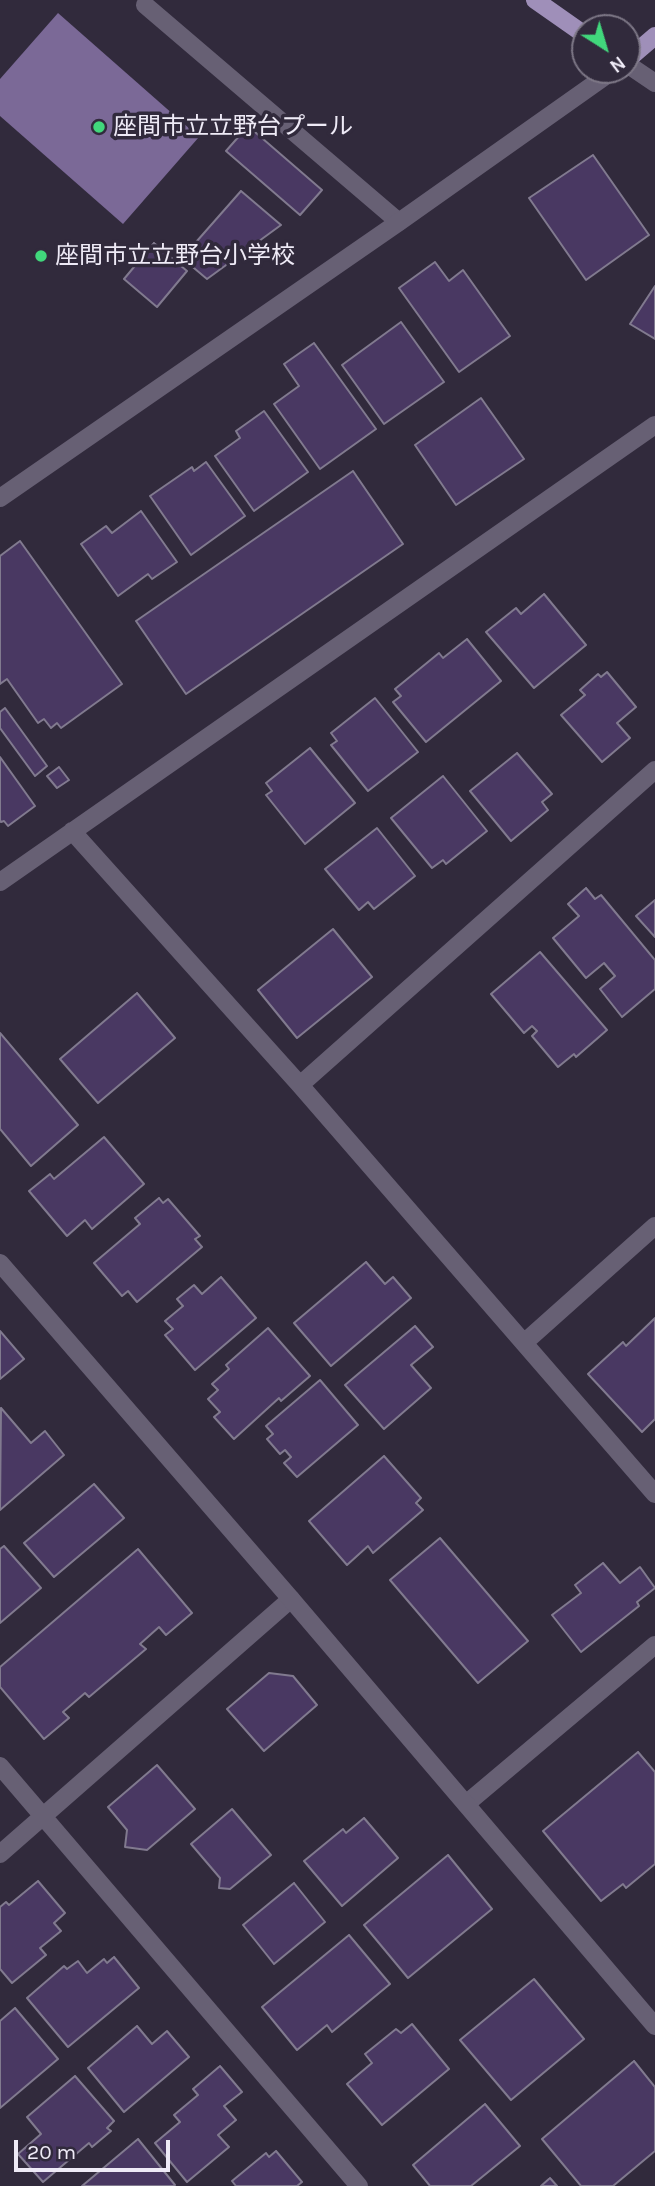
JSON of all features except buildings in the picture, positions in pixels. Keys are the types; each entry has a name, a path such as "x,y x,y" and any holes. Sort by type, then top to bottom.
{"main road":[{"path":"535,0 571,25"},
{"path":"641,49 655,36"}],"street":[{"path":"145,5 399,222"},
{"path":"0,498 594,84"},
{"path":"0,882 655,425"},
{"path":"300,1085 655,770"},
{"path":"72,831 300,1085 655,1494"},
{"path":"524,1342 655,1226"},
{"path":"0,1263 655,2026"},
{"path":"0,1854 291,1599"},
{"path":"466,1804 655,1645"},
{"path":"0,1766 359,2186"}],"shaded area":[{"name":"座間市立立野台プール","path":"58,13 199,137 123,224 0,116 0,79"}],"place":[{"name":"座間市立立野台プール","path":"99,127"},
{"name":"座間市立立野台小学校","path":"41,256"}]}
